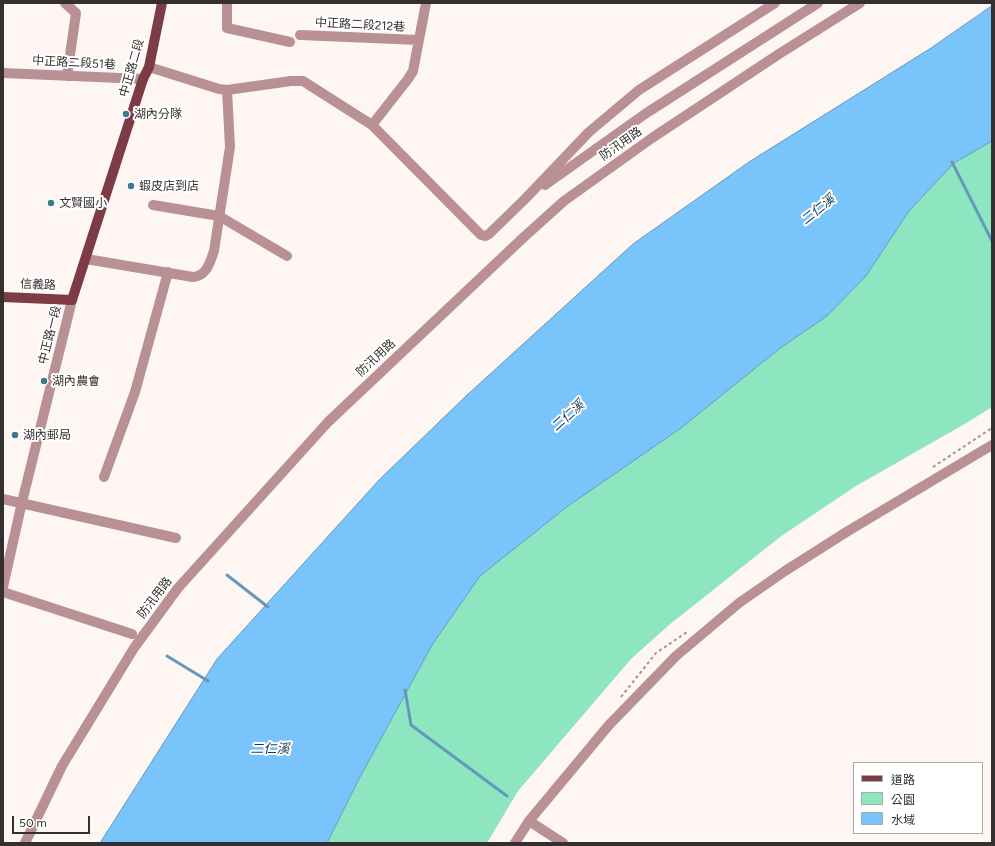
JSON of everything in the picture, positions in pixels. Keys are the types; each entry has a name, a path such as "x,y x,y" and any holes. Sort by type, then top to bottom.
{"main road":[{"name":"中正路二段","path":"72,300 143,79 148,68 162,3"},
{"name":"信義路","path":"3,297 72,300"}],"street":[{"path":"64,3 76,13 67,76"},
{"path":"227,3 227,28 290,42"},
{"name":"中正路二段212巷","path":"372,125 413,71 426,3"},
{"path":"148,68 227,90 291,81 303,81 372,125 481,235 485,236 489,234 525,199 589,132 639,90 775,3"},
{"path":"525,199 645,114 818,3"},
{"name":"防汛用路","path":"25,843 62,766 134,648 178,588 328,422 564,201 666,129 779,54 860,3"},
{"name":"中正路二段212巷","path":"300,35 419,40"},
{"name":"中正路二段51巷","path":"3,73 143,79"},
{"path":"86,259 193,277 199,277 204,272 210,264 214,251 230,147 227,90"},
{"path":"153,205 219,216 287,256"},
{"path":"104,477 135,392 168,272"},
{"name":"中正路一段","path":"3,587 22,502 72,300"},
{"path":"514,843 529,821 609,725 676,656 739,603 785,571 848,531 992,445"},
{"path":"3,498 176,538"},
{"path":"3,592 132,634"},
{"path":"529,821 563,843"}],"green space":[{"path":"992,141 992,407 856,486 780,537 669,625 631,659 518,791 487,843 327,843 360,777 432,645 480,576 568,506 681,428 779,349 827,316 866,276 909,211 954,163"}],"water":[{"name":"二仁溪","path":"992,6 992,141 954,163 909,211 866,276 827,316 779,349 681,428 568,506 480,576 432,645 360,777 327,843 100,843 217,659 379,480 466,396 633,244 749,162 931,48"}],"waterway":[{"path":"952,162 992,241"},
{"path":"227,575 268,607"},
{"path":"167,656 208,681"},
{"path":"405,690 411,725 507,796"}],"place":[{"name":"湖內分隊","path":"126,114"},
{"name":"蝦皮店到店","path":"131,186"},
{"name":"文賢國小","path":"51,203"},
{"name":"湖內農會","path":"44,381"},
{"name":"湖內郵局","path":"15,435"}]}
